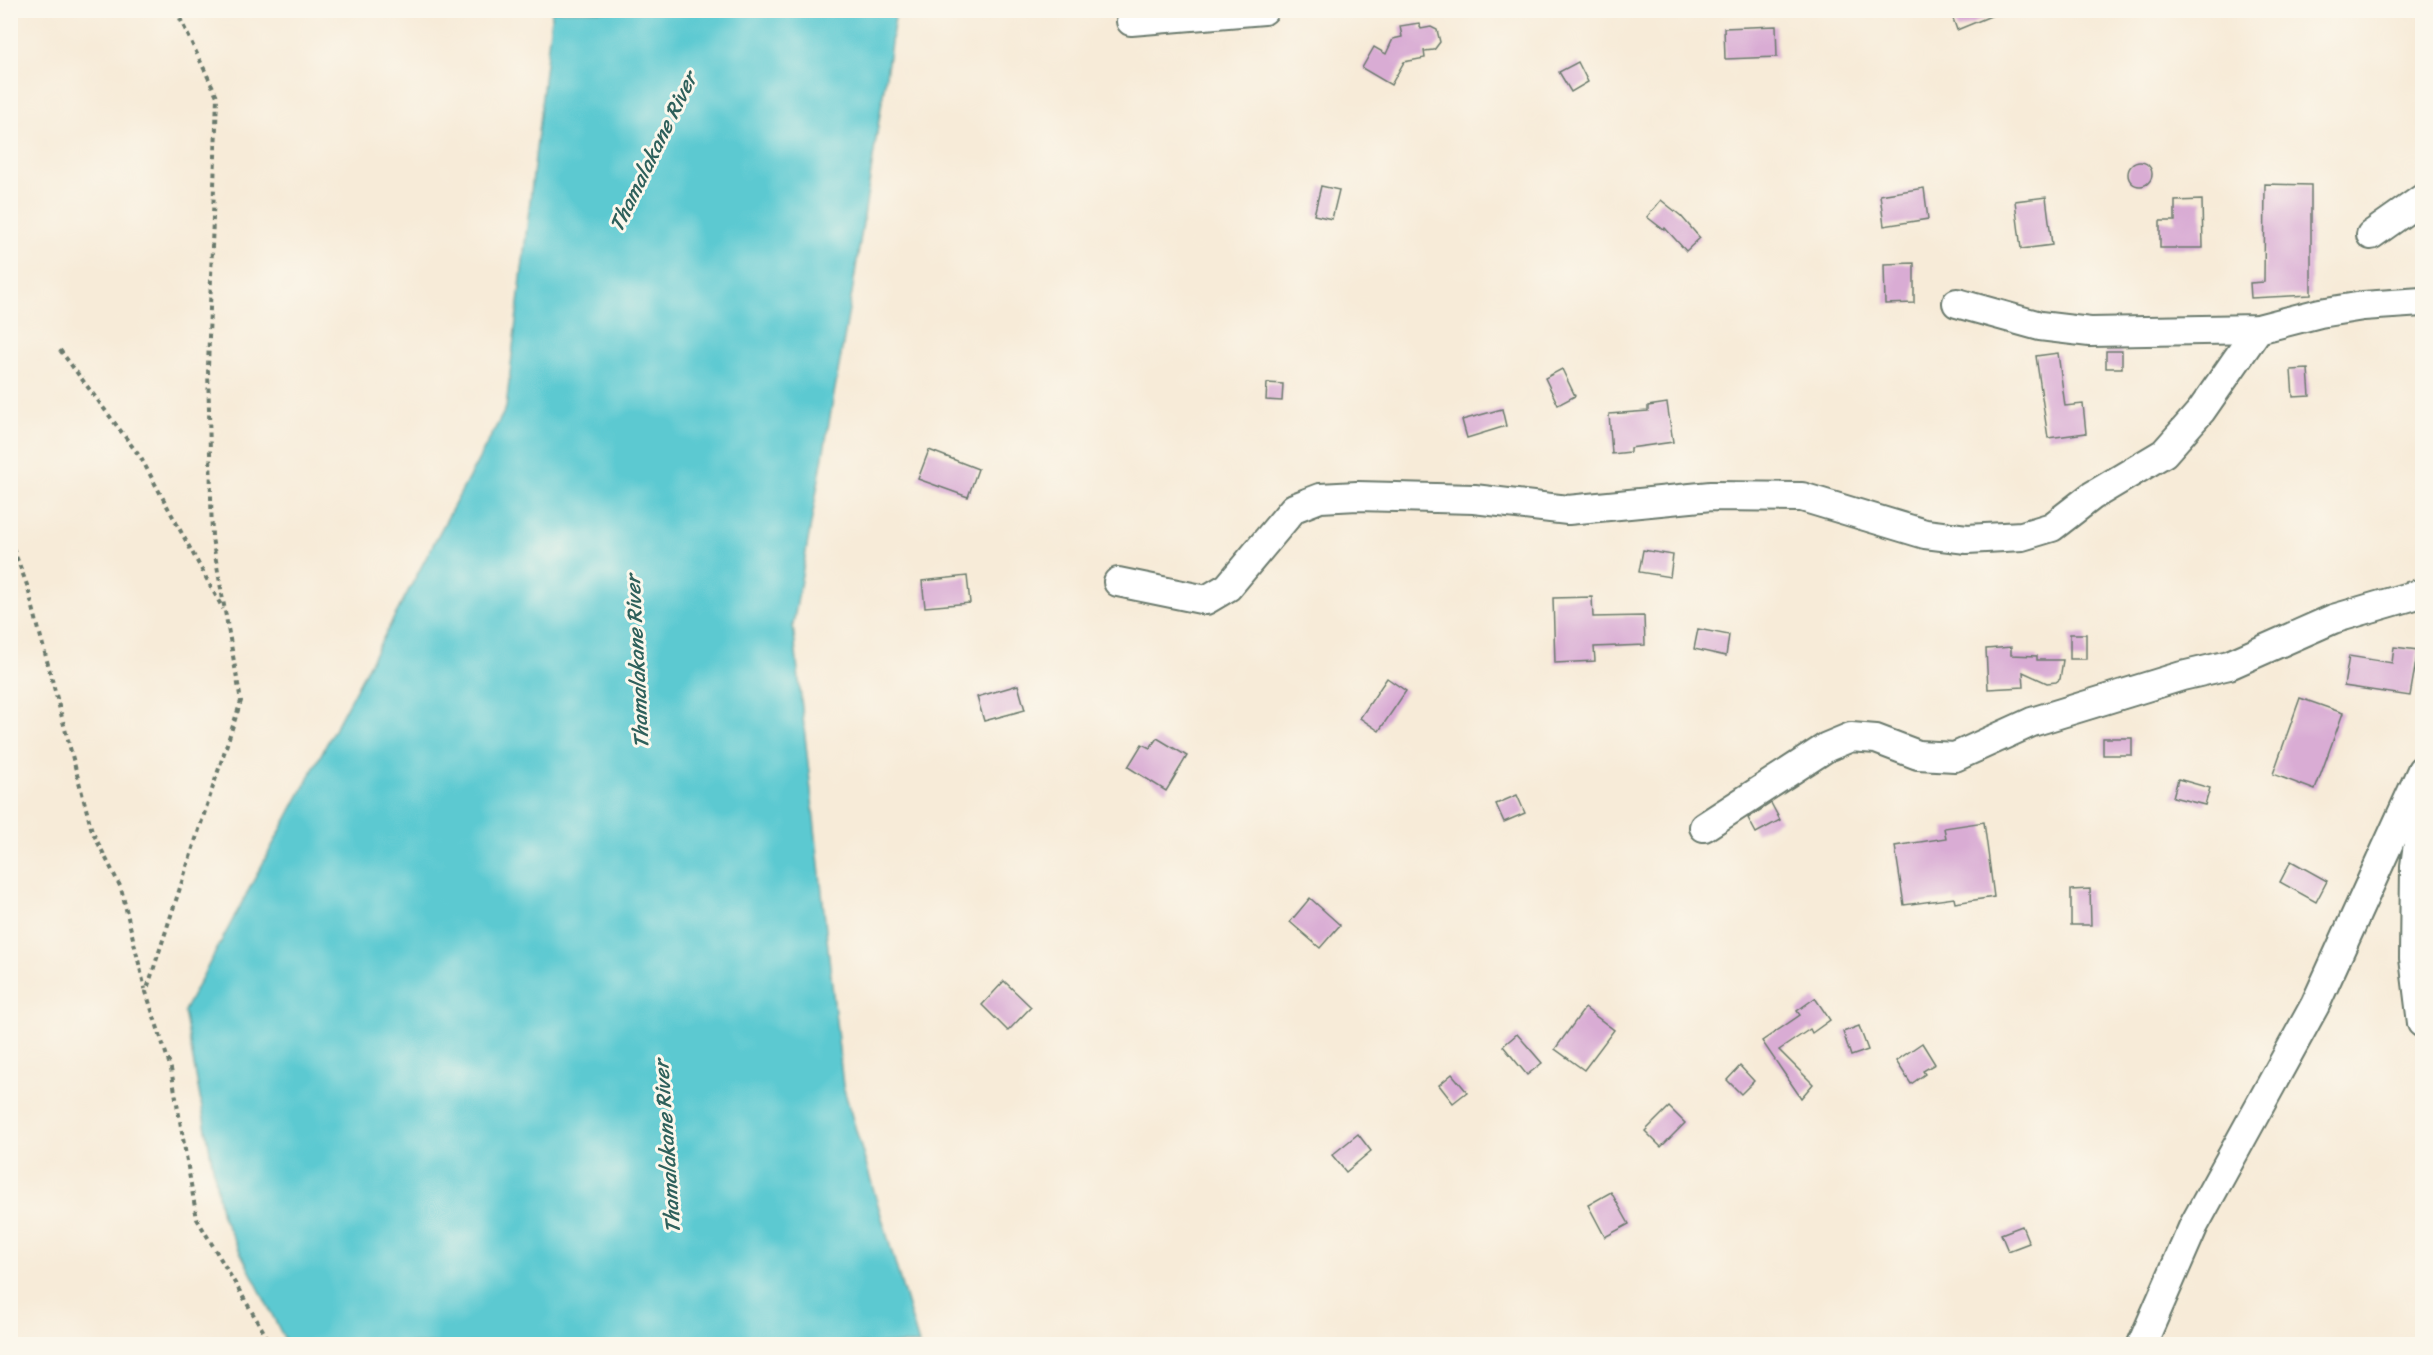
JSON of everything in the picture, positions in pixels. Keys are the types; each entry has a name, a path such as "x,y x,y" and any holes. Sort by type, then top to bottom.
{"street":[{"path":"1131,21 1264,10"},
{"path":"2370,235 2422,199"},
{"path":"1957,303 2040,326 2090,332 2258,329 2320,312 2422,302"},
{"path":"1118,582 1206,600 1228,587 1294,508 1320,498 1357,496 1474,499 1568,510 1711,496 1802,498 1925,534 1967,539 2022,536 2052,527 2092,496 2164,453 2201,411 2258,329"},
{"path":"1704,827 1827,747 1851,736 1876,739 1917,755 1955,758 2032,722 2182,676 2229,665 2333,619 2422,593"},
{"path":"2142,1344 2194,1225 2315,1005 2422,770"},
{"path":"2422,814 2415,866 2414,958 2422,1023"}],"path":[{"path":"146,992 241,701 212,538 208,368 217,96 176,10"},
{"path":"60,350 141,458 225,612"},
{"path":"10,540 27,585 92,831 121,888 146,992 171,1069 197,1219 271,1344"}],"water":[{"name":"Thamalakane River","path":"552,11 896,11 852,293 793,625 843,1086 919,1344 287,1344 222,1216 184,1011 506,408"}],"building":[{"path":"1950,10 2003,10 2003,11 1957,30"},
{"path":"1419,23 1421,29 1431,27 1437,30 1440,42 1434,50 1424,51 1425,58 1404,62 1391,85 1362,68 1374,47 1386,54 1393,39 1402,37 1400,26"},
{"path":"1776,26 1777,57 1725,59 1724,28"},
{"path":"1578,62 1588,82 1571,92 1559,72"},
{"path":"2140,162 2148,166 2152,174 2148,182 2140,186 2132,182 2128,174 2132,166"},
{"path":"2265,184 2311,185 2311,295 2251,298 2250,283 2264,282"},
{"path":"1321,186 1339,190 1332,219 1314,215"},
{"path":"1924,188 1928,219 1884,226 1880,195"},
{"path":"2046,197 2052,245 2021,249 2015,201"},
{"path":"1661,200 1681,216 1700,238 1686,251 1665,228 1664,230 1647,217"},
{"path":"2202,200 2203,248 2160,248 2160,221 2175,221 2175,201"},
{"path":"1914,263 1914,303 1885,304 1884,264"},
{"path":"2106,351 2122,351 2122,368 2106,368"},
{"path":"2058,353 2065,406 2083,404 2086,433 2048,438 2036,356"},
{"path":"1562,369 1575,396 1558,405 1545,378"},
{"path":"2308,369 2310,396 2293,397 2291,370"},
{"path":"1267,383 1283,384 1282,401 1266,400"},
{"path":"1667,403 1673,442 1630,448 1630,452 1612,454 1609,414 1648,411 1648,406"},
{"path":"1502,409 1506,426 1467,438 1462,420"},
{"path":"929,450 978,469 968,497 918,479"},
{"path":"1643,550 1673,555 1670,577 1639,572"},
{"path":"967,576 970,603 925,607 922,581"},
{"path":"1592,597 1593,617 1644,616 1645,645 1594,647 1595,661 1555,663 1553,598"},
{"path":"1698,629 1729,635 1726,656 1694,649"},
{"path":"2070,634 2086,634 2086,659 2070,659"},
{"path":"2011,647 2011,655 2037,656 2037,660 2063,660 2060,679 2047,683 2023,672 2024,687 1988,689 1986,649"},
{"path":"2394,647 2418,650 2410,696 2344,686 2349,656 2392,663"},
{"path":"1387,678 1406,691 1379,731 1360,718"},
{"path":"1018,685 1025,710 984,721 977,697"},
{"path":"2300,698 2343,713 2315,790 2273,774"},
{"path":"1157,738 1187,756 1166,791 1128,767 1142,744 1150,748"},
{"path":"2103,738 2132,738 2132,755 2103,755"},
{"path":"2178,779 2210,788 2205,805 2173,797"},
{"path":"1517,795 1525,813 1504,822 1496,804"},
{"path":"1771,803 1780,820 1756,833 1748,818"},
{"path":"1984,822 1994,897 1955,903 1954,898 1904,905 1895,846 1946,838 1944,828"},
{"path":"2291,861 2327,881 2316,902 2280,882"},
{"path":"2090,889 2091,925 2071,925 2071,890"},
{"path":"1310,898 1340,925 1320,948 1290,922"},
{"path":"1004,981 1031,1007 1008,1031 982,1005"},
{"path":"1815,998 1830,1020 1812,1033 1810,1029 1779,1050 1813,1084 1801,1098 1762,1041 1800,1015 1797,1011"},
{"path":"1585,1008 1614,1030 1584,1070 1555,1049"},
{"path":"1859,1026 1868,1050 1851,1056 1843,1032"},
{"path":"1517,1034 1542,1063 1527,1075 1503,1046"},
{"path":"1922,1043 1935,1064 1923,1071 1925,1074 1911,1084 1896,1061"},
{"path":"1740,1066 1754,1081 1741,1094 1727,1080"},
{"path":"1452,1074 1467,1092 1453,1103 1439,1085"},
{"path":"1669,1107 1685,1123 1661,1147 1645,1131"},
{"path":"1358,1134 1371,1151 1346,1172 1332,1155"},
{"path":"1611,1192 1629,1224 1605,1237 1588,1205"},
{"path":"2022,1226 2029,1243 2008,1251 2001,1234"}]}
